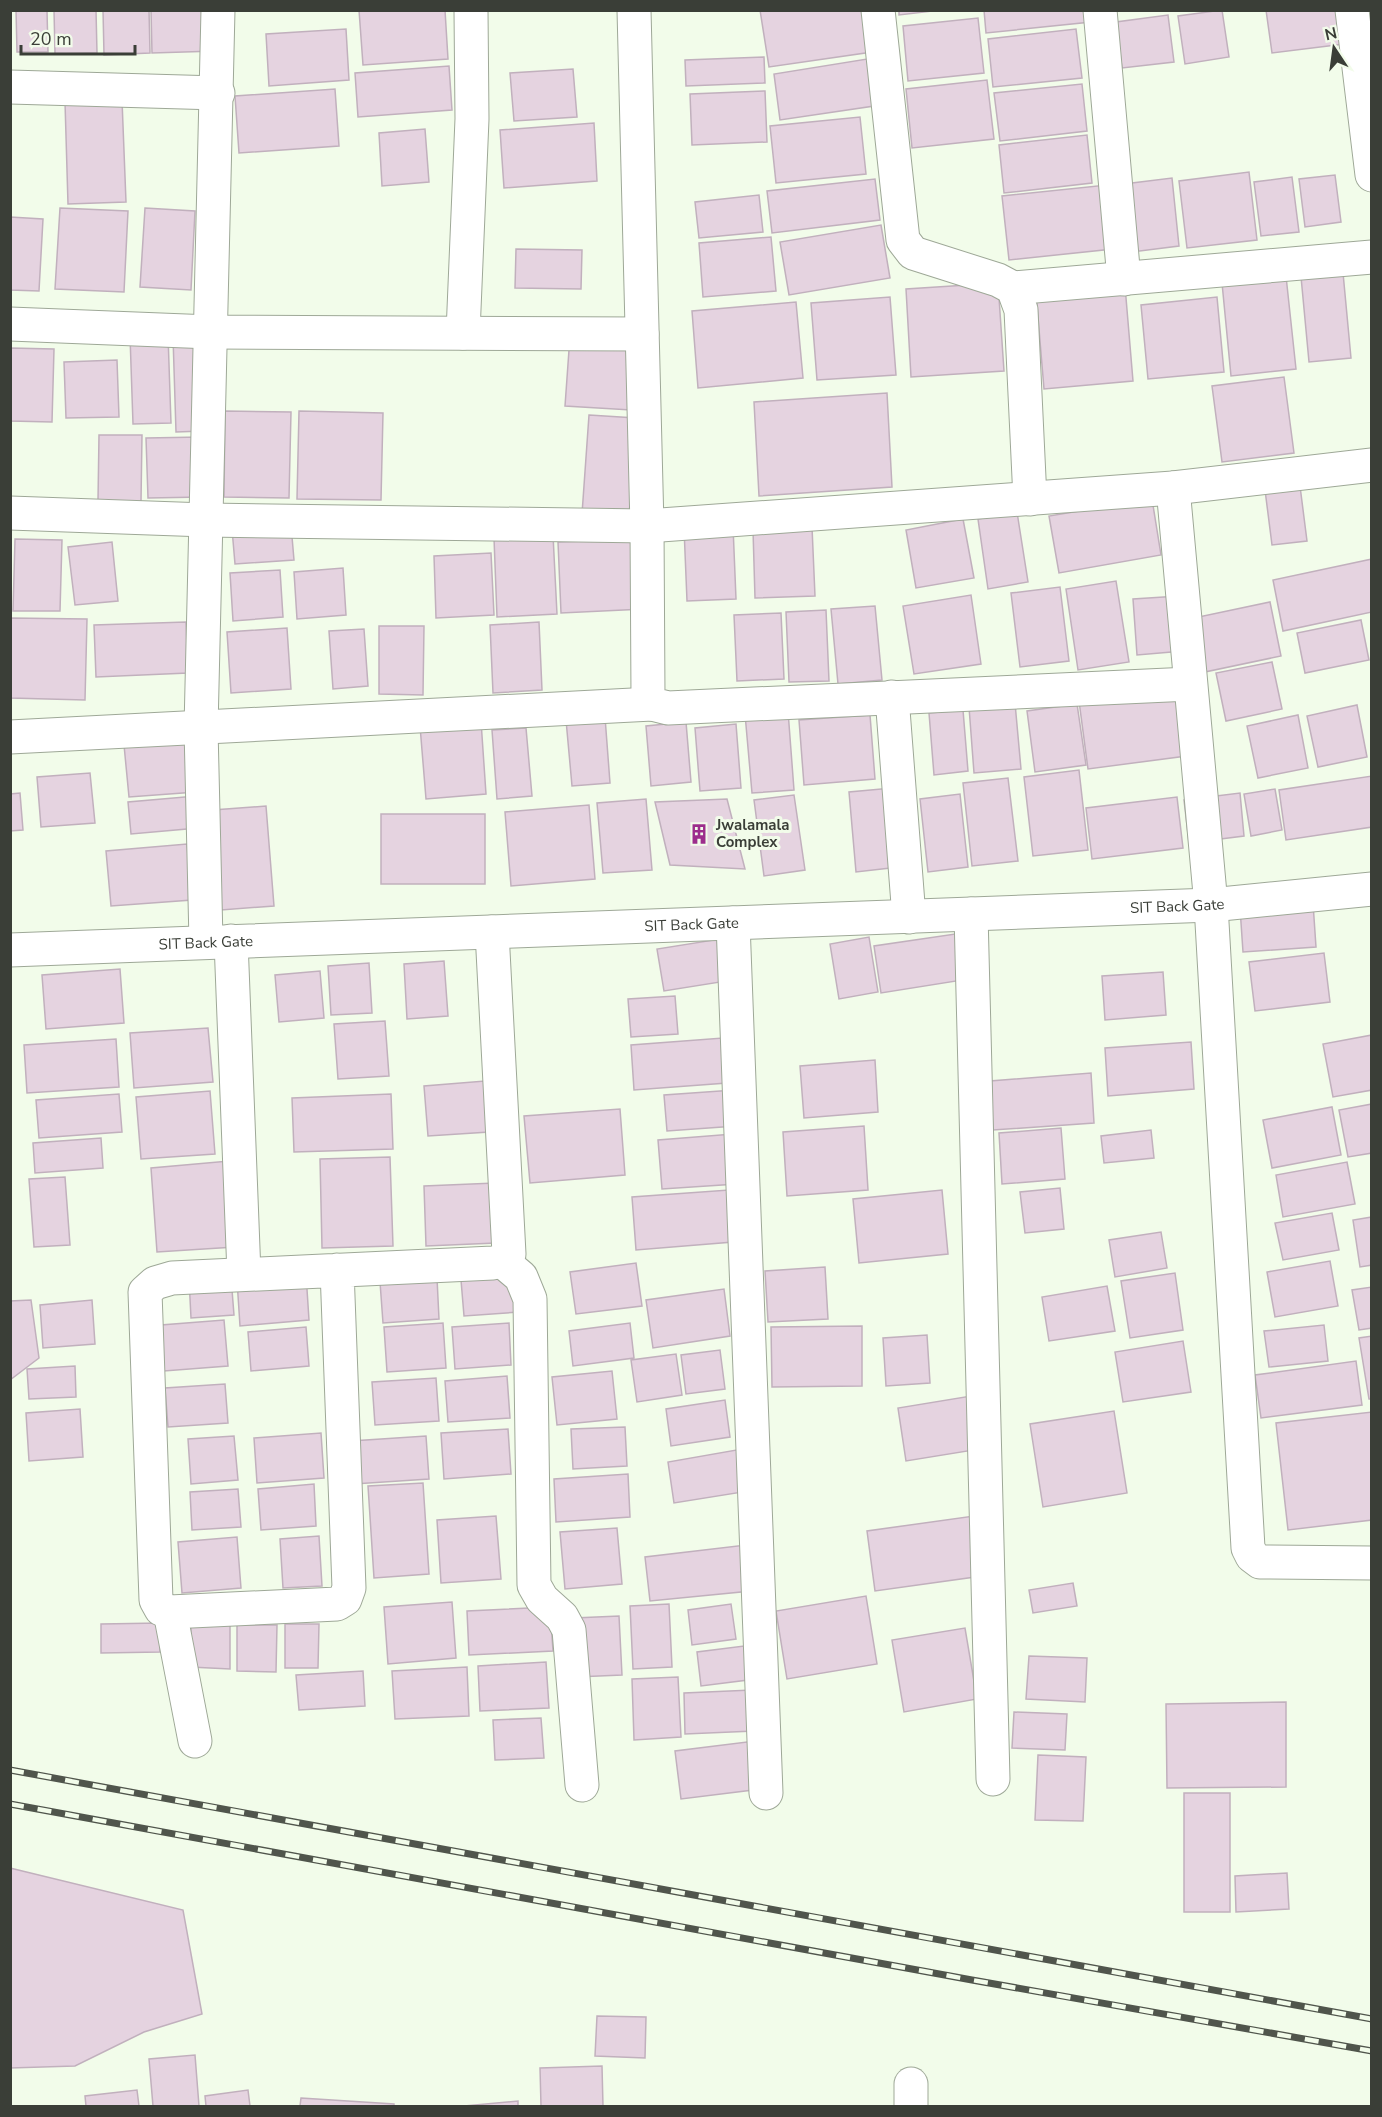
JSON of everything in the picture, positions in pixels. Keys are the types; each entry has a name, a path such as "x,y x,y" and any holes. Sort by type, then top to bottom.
{"street":[{"path":"218,10 218,93 201,728 244,1274"},
{"path":"463,333 472,119 471,10"},
{"path":"634,10 647,526 648,695 652,704"},
{"path":"878,10 903,240 913,253 998,280 1013,288 1371,257"},
{"path":"1100,10 1124,279"},
{"path":"1352,10 1371,175"},
{"path":"10,87 218,93"},
{"path":"1013,288 1021,310 1030,499"},
{"path":"10,324 211,332 642,334"},
{"path":"10,513 206,520 647,526 1173,488 1371,465"},
{"path":"1173,488 1211,905 1248,1548 1252,1556 1260,1562 1371,1563"},
{"path":"10,737 652,704 669,708 1190,684"},
{"path":"892,697 909,917"},
{"name":"SIT Back Gate","path":"10,950 1211,905 1371,889"},
{"path":"971,914 993,1779"},
{"path":"733,923 766,1794"},
{"path":"337,1270 349,1588 345,1599 337,1604 170,1612 161,1609 156,1600 145,1292 155,1283 172,1278 244,1274 493,1263 502,1261 509,1254 492,932"},
{"path":"502,1261 521,1277 530,1299 534,1585 542,1599 562,1617 569,1630 582,1785"},
{"path":"170,1612 195,1741"}],"building":[{"path":"16,10 47,10 48,52 17,52"},
{"path":"54,10 96,10 97,53 55,54"},
{"path":"103,10 149,10 150,53 104,55"},
{"path":"151,10 215,10 216,51 152,53"},
{"path":"359,10 445,10 448,59 363,65"},
{"path":"760,10 866,10 872,52 769,67"},
{"path":"899,10 941,10 899,15"},
{"path":"984,10 1090,10 1091,22 986,33"},
{"path":"1222,10 1229,57 1185,64 1178,16"},
{"path":"1266,10 1348,10 1352,43 1272,53"},
{"path":"1168,15 1174,62 1122,68 1116,22"},
{"path":"978,18 984,73 908,81 903,26"},
{"path":"346,29 349,80 269,86 266,34"},
{"path":"1076,29 1082,78 993,87 988,39"},
{"path":"764,57 765,83 686,86 685,60"},
{"path":"867,59 874,106 780,120 774,74"},
{"path":"449,66 452,110 358,117 355,73"},
{"path":"573,69 577,117 514,121 510,73"},
{"path":"987,80 994,139 912,148 906,89"},
{"path":"1082,84 1087,131 1000,141 994,93"},
{"path":"335,89 339,146 239,153 235,96"},
{"path":"765,91 767,142 692,145 690,94"},
{"path":"122,100 126,202 68,204 65,102"},
{"path":"860,117 866,174 776,183 770,126"},
{"path":"594,123 597,181 504,188 500,130"},
{"path":"425,129 429,182 382,186 379,133"},
{"path":"1087,135 1092,183 1004,193 999,145"},
{"path":"1249,172 1257,240 1187,248 1179,181"},
{"path":"1335,175 1341,222 1305,227 1299,179"},
{"path":"1292,177 1299,232 1261,236 1254,182"},
{"path":"1172,178 1179,246 1124,253 1116,185"},
{"path":"875,179 880,220 772,233 767,191"},
{"path":"1107,185 1113,249 1009,260 1002,196"},
{"path":"759,195 763,232 699,238 695,202"},
{"path":"60,208 128,211 124,292 55,289"},
{"path":"145,208 195,211 191,290 140,287"},
{"path":"10,217 43,219 39,291 10,290"},
{"path":"881,225 890,278 789,295 780,242"},
{"path":"771,237 776,291 703,297 699,243"},
{"path":"516,249 582,250 581,289 515,288"},
{"path":"1342,262 1351,358 1309,362 1300,266"},
{"path":"1286,276 1296,369 1231,376 1222,283"},
{"path":"998,283 1004,371 911,377 906,289"},
{"path":"1125,286 1133,381 1044,389 1036,293"},
{"path":"890,297 896,375 817,380 811,303"},
{"path":"1217,297 1224,372 1148,379 1141,305"},
{"path":"796,302 803,378 698,388 692,311"},
{"path":"168,335 171,423 133,424 130,336"},
{"path":"200,336 203,431 176,432 173,337"},
{"path":"570,336 636,340 631,410 565,406"},
{"path":"10,348 54,349 52,422 10,421"},
{"path":"117,360 119,417 66,418 64,362"},
{"path":"1284,377 1294,453 1222,462 1212,386"},
{"path":"887,393 892,487 759,496 754,402"},
{"path":"225,411 291,412 289,498 224,497"},
{"path":"299,411 383,413 381,500 297,499"},
{"path":"589,415 636,418 629,517 582,514"},
{"path":"99,435 142,435 141,502 98,501"},
{"path":"201,437 203,497 148,498 146,438"},
{"path":"1300,486 1307,541 1272,545 1265,490"},
{"path":"1152,499 1161,555 1059,573 1049,516"},
{"path":"1017,512 1028,582 988,589 978,519"},
{"path":"963,519 974,578 916,588 906,530"},
{"path":"291,525 294,560 235,564 232,529"},
{"path":"733,526 736,599 687,601 684,528"},
{"path":"812,527 815,596 755,598 753,530"},
{"path":"553,535 557,614 497,617 494,538"},
{"path":"15,539 62,540 60,611 13,611"},
{"path":"641,539 644,609 561,613 558,542"},
{"path":"112,542 118,601 75,605 68,547"},
{"path":"491,553 494,615 436,618 434,556"},
{"path":"1372,559 1372,612 1283,631 1273,580"},
{"path":"343,568 346,615 297,619 294,572"},
{"path":"280,570 283,617 233,621 230,573"},
{"path":"1116,581 1129,662 1078,670 1066,589"},
{"path":"1060,587 1069,661 1020,667 1011,593"},
{"path":"971,595 981,664 914,674 903,606"},
{"path":"1179,596 1183,651 1137,655 1133,599"},
{"path":"1270,602 1281,656 1200,673 1189,619"},
{"path":"875,606 882,680 838,684 831,609"},
{"path":"826,610 829,681 789,682 786,612"},
{"path":"781,613 784,679 737,681 734,615"},
{"path":"10,618 87,619 85,700 10,698"},
{"path":"1361,620 1369,660 1305,673 1297,633"},
{"path":"186,622 188,673 96,677 94,625"},
{"path":"539,622 542,690 493,693 490,625"},
{"path":"379,626 424,626 423,695 379,694"},
{"path":"287,628 291,689 231,693 227,632"},
{"path":"364,629 368,686 333,689 329,631"},
{"path":"1272,662 1282,709 1226,721 1216,673"},
{"path":"1184,686 1194,755 1088,769 1079,701"},
{"path":"1015,703 1021,769 974,773 969,707"},
{"path":"1077,704 1086,765 1035,772 1027,711"},
{"path":"1357,705 1367,757 1318,767 1307,716"},
{"path":"963,710 968,771 934,775 929,713"},
{"path":"788,711 794,790 752,793 745,714"},
{"path":"870,715 875,779 804,785 799,720"},
{"path":"1298,715 1308,768 1258,778 1247,726"},
{"path":"605,717 610,783 572,786 566,720"},
{"path":"481,721 486,794 426,799 420,726"},
{"path":"686,722 691,782 651,786 646,726"},
{"path":"736,724 741,788 700,791 695,728"},
{"path":"526,728 532,796 497,799 492,730"},
{"path":"192,739 196,792 129,797 124,745"},
{"path":"1079,770 1088,850 1033,856 1024,777"},
{"path":"90,773 95,823 41,827 37,777"},
{"path":"1372,776 1372,827 1286,840 1279,790"},
{"path":"1008,778 1018,861 972,866 963,783"},
{"path":"892,788 899,867 856,872 849,792"},
{"path":"1275,789 1282,830 1251,836 1244,794"},
{"path":"20,793 23,830 10,831 10,794"},
{"path":"1240,793 1244,836 1189,843 1184,800"},
{"path":"960,794 968,867 928,872 920,799"},
{"path":"794,795 805,870 764,876 754,800"},
{"path":"196,796 198,828 131,834 128,802"},
{"path":"1177,797 1183,848 1092,859 1086,808"},
{"path":"646,799 652,870 603,873 597,803"},
{"name":"Jwalamala Complex","path":"727,799 745,869 670,865 655,802"},
{"path":"589,805 595,879 511,886 505,812"},
{"path":"266,806 274,906 221,910 213,810"},
{"path":"381,814 485,814 485,884 381,884"},
{"path":"187,844 192,900 111,906 106,851"},
{"path":"1313,903 1316,947 1243,952 1240,908"},
{"path":"962,933 969,979 881,993 874,946"},
{"path":"869,937 878,992 839,999 830,944"},
{"path":"726,938 733,980 664,991 657,949"},
{"path":"1324,953 1330,1002 1255,1011 1249,962"},
{"path":"444,961 448,1016 407,1019 404,964"},
{"path":"369,963 372,1013 331,1015 328,966"},
{"path":"120,969 124,1023 46,1029 42,975"},
{"path":"320,971 324,1018 279,1022 275,975"},
{"path":"1163,972 1166,1015 1105,1020 1102,976"},
{"path":"675,996 678,1034 631,1037 628,999"},
{"path":"385,1021 389,1076 338,1079 334,1024"},
{"path":"208,1028 213,1082 134,1088 130,1033"},
{"path":"1372,1035 1372,1090 1333,1097 1323,1044"},
{"path":"723,1038 727,1083 634,1090 631,1045"},
{"path":"116,1039 119,1087 27,1093 24,1045"},
{"path":"1191,1042 1194,1089 1108,1096 1105,1048"},
{"path":"875,1060 878,1112 804,1118 800,1066"},
{"path":"1091,1073 1094,1123 993,1130 990,1081"},
{"path":"485,1081 489,1132 428,1136 424,1086"},
{"path":"734,1090 736,1126 667,1131 664,1095"},
{"path":"210,1091 215,1154 141,1159 136,1097"},
{"path":"119,1094 122,1132 39,1138 36,1100"},
{"path":"391,1094 393,1149 294,1152 292,1098"},
{"path":"1372,1104 1372,1153 1348,1157 1339,1110"},
{"path":"1332,1107 1341,1155 1272,1168 1263,1120"},
{"path":"620,1109 625,1175 530,1183 524,1116"},
{"path":"864,1126 868,1190 787,1196 783,1132"},
{"path":"1061,1128 1065,1179 1002,1184 999,1133"},
{"path":"1151,1130 1154,1158 1104,1163 1101,1136"},
{"path":"733,1134 737,1184 662,1189 658,1140"},
{"path":"101,1138 103,1168 35,1173 33,1143"},
{"path":"390,1157 393,1246 322,1248 320,1159"},
{"path":"229,1161 235,1247 157,1252 151,1168"},
{"path":"1347,1162 1355,1204 1283,1217 1276,1175"},
{"path":"65,1177 70,1245 34,1247 29,1179"},
{"path":"495,1183 496,1243 426,1246 424,1186"},
{"path":"1060,1188 1064,1229 1025,1233 1020,1192"},
{"path":"729,1190 733,1242 636,1250 632,1197"},
{"path":"942,1190 948,1254 859,1263 853,1199"},
{"path":"1332,1213 1339,1250 1283,1260 1275,1223"},
{"path":"1372,1217 1372,1265 1360,1267 1353,1220"},
{"path":"1161,1232 1167,1268 1115,1277 1109,1240"},
{"path":"1330,1261 1338,1306 1275,1317 1267,1272"},
{"path":"636,1263 642,1306 576,1314 570,1272"},
{"path":"825,1267 828,1319 768,1322 765,1271"},
{"path":"1175,1273 1183,1330 1130,1338 1121,1281"},
{"path":"306,1274 309,1320 240,1326 237,1280"},
{"path":"517,1276 519,1312 464,1316 461,1280"},
{"path":"231,1277 234,1315 191,1318 189,1279"},
{"path":"437,1278 439,1319 383,1323 380,1282"},
{"path":"1107,1286 1115,1331 1049,1341 1042,1297"},
{"path":"1372,1287 1372,1328 1359,1330 1352,1290"},
{"path":"724,1289 730,1336 653,1348 646,1300"},
{"path":"31,1300 39,1358 10,1380 10,1301"},
{"path":"92,1300 95,1344 43,1348 40,1305"},
{"path":"224,1320 228,1366 164,1371 161,1325"},
{"path":"443,1323 446,1368 387,1372 384,1327"},
{"path":"509,1323 511,1365 455,1369 452,1327"},
{"path":"630,1323 634,1358 573,1366 569,1331"},
{"path":"1324,1325 1328,1361 1269,1367 1264,1331"},
{"path":"862,1326 862,1386 772,1387 771,1327"},
{"path":"306,1327 309,1366 251,1371 248,1332"},
{"path":"927,1335 930,1383 886,1386 883,1338"},
{"path":"1372,1336 1372,1399 1369,1399 1359,1338"},
{"path":"1183,1341 1191,1392 1123,1402 1115,1352"},
{"path":"720,1350 725,1389 686,1394 681,1355"},
{"path":"676,1354 682,1395 637,1402 631,1360"},
{"path":"1356,1361 1362,1405 1261,1418 1255,1375"},
{"path":"75,1366 76,1397 29,1399 27,1369"},
{"path":"612,1371 617,1419 557,1425 552,1377"},
{"path":"507,1376 510,1418 448,1422 445,1381"},
{"path":"436,1378 439,1421 375,1425 372,1382"},
{"path":"225,1384 228,1423 168,1427 165,1388"},
{"path":"971,1396 980,1449 906,1461 898,1408"},
{"path":"725,1400 730,1437 671,1446 666,1409"},
{"path":"80,1409 83,1457 29,1461 26,1413"},
{"path":"1114,1411 1127,1493 1043,1507 1030,1424"},
{"path":"1372,1412 1372,1520 1288,1530 1276,1423"},
{"path":"625,1427 627,1466 573,1469 571,1429"},
{"path":"508,1429 511,1474 444,1479 441,1433"},
{"path":"321,1433 324,1478 257,1483 254,1438"},
{"path":"234,1436 238,1480 191,1484 188,1439"},
{"path":"426,1436 429,1479 354,1484 351,1441"},
{"path":"742,1449 749,1491 674,1503 668,1462"},
{"path":"628,1474 630,1517 556,1522 554,1479"},
{"path":"423,1483 429,1574 374,1578 368,1486"},
{"path":"314,1484 316,1526 261,1530 258,1489"},
{"path":"238,1489 241,1527 192,1530 190,1492"},
{"path":"496,1516 501,1579 441,1583 437,1520"},
{"path":"974,1516 982,1576 875,1591 867,1531"},
{"path":"617,1528 622,1584 565,1589 560,1532"},
{"path":"319,1536 322,1586 283,1588 280,1539"},
{"path":"237,1537 241,1588 182,1593 178,1542"},
{"path":"746,1545 751,1591 650,1601 645,1557"},
{"path":"1073,1583 1077,1606 1033,1613 1029,1590"},
{"path":"866,1596 877,1664 787,1679 776,1611"},
{"path":"452,1602 456,1658 388,1664 384,1607"},
{"path":"669,1604 672,1667 633,1669 630,1606"},
{"path":"731,1604 736,1639 692,1645 688,1610"},
{"path":"550,1607 553,1651 469,1655 467,1611"},
{"path":"619,1616 622,1675 576,1677 574,1618"},
{"path":"160,1623 160,1652 101,1653 101,1624"},
{"path":"285,1624 319,1624 318,1668 285,1668"},
{"path":"191,1625 230,1625 230,1669 190,1667"},
{"path":"237,1625 277,1625 276,1672 237,1671"},
{"path":"965,1628 977,1699 904,1712 892,1640"},
{"path":"744,1646 748,1680 701,1686 697,1652"},
{"path":"1029,1656 1087,1658 1085,1702 1026,1699"},
{"path":"546,1662 549,1708 480,1711 478,1666"},
{"path":"467,1667 469,1716 395,1719 392,1671"},
{"path":"363,1671 365,1706 299,1710 296,1675"},
{"path":"678,1677 681,1737 634,1740 632,1679"},
{"path":"752,1690 754,1731 685,1734 684,1693"},
{"path":"1286,1702 1286,1787 1167,1788 1166,1704"},
{"path":"1014,1712 1067,1714 1065,1750 1012,1748"},
{"path":"541,1718 544,1758 495,1760 493,1720"},
{"path":"755,1741 761,1789 681,1799 675,1751"},
{"path":"1038,1755 1086,1757 1083,1821 1035,1820"},
{"path":"1184,1793 1230,1793 1230,1912 1184,1912"},
{"path":"10,1868 183,1910 202,2014 144,2032 75,2066 10,2068"},
{"path":"1287,1873 1289,1909 1236,1912 1235,1876"},
{"path":"597,2016 646,2017 645,2058 595,2056"},
{"path":"195,2055 199,2106 153,2106 149,2059"},
{"path":"602,2066 603,2106 541,2106 540,2068"},
{"path":"137,2090 139,2106 86,2106 85,2096"},
{"path":"248,2090 250,2106 206,2106 205,2096"},
{"path":"301,2098 394,2104 394,2106 300,2106"},
{"path":"518,2101 518,2106 464,2106"}],"railway":[{"path":"10,1770 1372,2019"},
{"path":"10,1804 1372,2051"}],"place":[{"name":"Jwalamala Complex","path":"699,834"}]}
